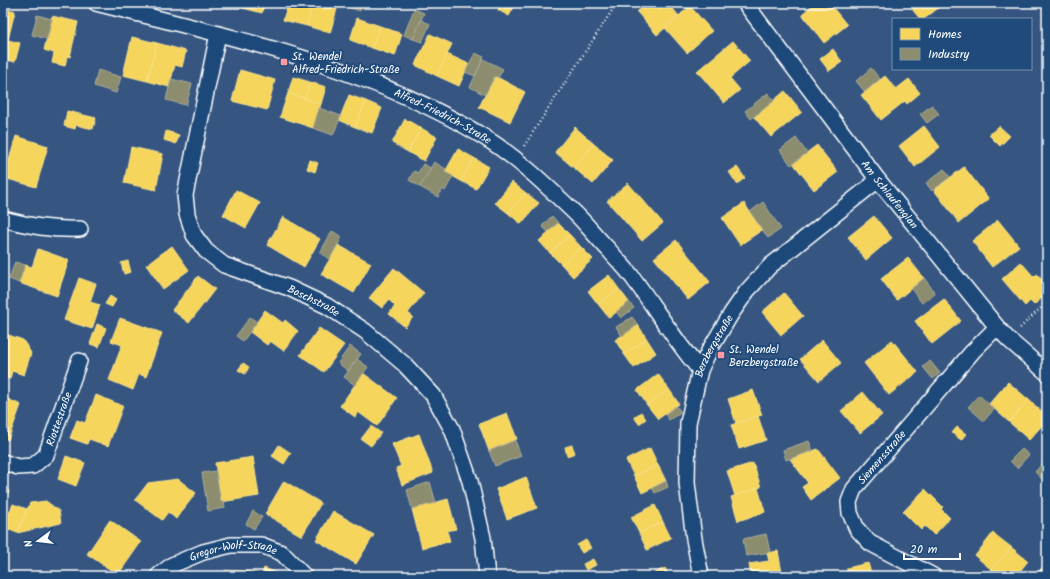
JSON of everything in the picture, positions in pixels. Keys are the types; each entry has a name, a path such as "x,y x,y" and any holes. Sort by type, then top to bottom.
{"street":[{"name":"Alfred-Friedrich-Straße","path":"96,3 218,34 300,57 365,79 423,104 484,137 528,169 577,216 632,277 684,352 700,370"},
{"name":"Am Schlaufenglan","path":"745,3 878,180 997,327 1008,340 1047,374"},
{"name":"Boschstraße","path":"218,34 185,195 187,214 194,235 206,251 224,265 289,288 327,306 365,331 404,364 433,395 452,428 470,481 483,538 487,576"},
{"name":"Berzbergstraße","path":"701,576 687,483 688,423 700,370 709,350 731,314 747,291 770,266 878,180"},
{"path":"3,219 21,224 59,230 80,229"},
{"name":"Siemensstraße","path":"933,576 870,543 857,529 850,513 850,502 854,489 973,351 997,327"},
{"name":"Riottestraße","path":"3,462 18,467 32,466 46,455 79,361"},
{"name":"Gregor-Wolf-Straße","path":"158,576 172,565 203,552 231,545 261,545 282,553 304,576"}],"path":[{"path":"515,159 617,3"},
{"path":"1008,340 1047,302"}],"building: Homes":[{"path":"240,3 264,3 262,13 239,7"},
{"path":"288,3 313,3 307,26 283,20"},
{"path":"313,3 337,9 330,33 307,26"},
{"path":"501,3 507,3 514,7 509,16 498,10"},
{"path":"647,3 668,3 679,16 657,35 637,12"},
{"path":"815,3 829,3 847,25 824,43 802,14"},
{"path":"919,3 938,3 941,6 925,18 919,18 912,9"},
{"path":"690,6 712,31 687,53 665,28"},
{"path":"3,8 15,11 8,40 20,43 15,62 3,59"},
{"path":"52,16 78,22 70,57 67,56 65,66 52,63 54,53 44,50"},
{"path":"357,18 380,26 372,48 350,40"},
{"path":"380,26 402,34 395,56 372,48"},
{"path":"430,34 452,44 437,76 415,65"},
{"path":"132,37 157,43 147,81 123,75"},
{"path":"733,41 750,61 730,78 740,90 724,103 697,71"},
{"path":"157,43 186,51 182,67 175,65 169,87 147,81"},
{"path":"833,49 842,62 829,71 820,59"},
{"path":"447,54 469,64 459,86 437,76"},
{"path":"240,70 275,80 267,110 232,101"},
{"path":"495,76 525,92 510,122 479,107"},
{"path":"885,76 896,89 909,79 920,93 907,104 905,101 881,120 861,95"},
{"path":"293,77 310,82 305,99 288,93"},
{"path":"310,82 326,87 321,104 305,99"},
{"path":"785,91 802,112 771,137 754,117"},
{"path":"288,93 321,104 313,128 280,117"},
{"path":"349,95 366,101 355,127 339,120"},
{"path":"366,101 382,108 372,133 355,127"},
{"path":"67,111 96,118 93,129 76,125 75,129 64,126"},
{"path":"405,119 421,128 408,152 392,143"},
{"path":"924,126 940,147 915,167 899,146"},
{"path":"999,126 1010,136 1000,146 989,135"},
{"path":"575,127 594,144 574,168 555,152"},
{"path":"421,128 437,137 424,161 408,152"},
{"path":"166,131 179,135 176,144 164,140"},
{"path":"16,136 48,146 36,187 4,178"},
{"path":"594,144 613,160 593,184 574,168"},
{"path":"817,145 838,172 814,190 793,163"},
{"path":"131,147 163,154 156,190 124,183"},
{"path":"458,149 474,158 461,181 445,172"},
{"path":"474,158 489,167 476,189 461,181"},
{"path":"310,160 318,163 315,172 307,169"},
{"path":"737,167 745,178 737,184 729,172"},
{"path":"964,167 989,199 959,223 934,190"},
{"path":"512,182 526,193 508,213 495,203"},
{"path":"628,183 663,223 642,241 607,201"},
{"path":"236,190 260,203 246,228 223,215"},
{"path":"526,193 539,203 521,224 508,213"},
{"path":"744,203 762,230 740,245 722,218"},
{"path":"874,216 892,238 866,260 848,237"},
{"path":"283,217 320,239 304,267 267,245"},
{"path":"998,220 1019,246 992,267 972,241"},
{"path":"558,223 570,235 550,253 539,241"},
{"path":"570,235 581,247 562,265 550,253"},
{"path":"676,240 710,282 688,300 654,258"},
{"path":"338,245 371,263 354,293 321,274"},
{"path":"172,246 189,270 163,289 146,265"},
{"path":"581,247 593,259 573,277 562,265"},
{"path":"38,249 69,260 57,296 19,283 25,265 32,267"},
{"path":"908,258 924,278 897,300 881,279"},
{"path":"128,261 131,272 124,274 121,263"},
{"path":"1021,262 1034,277 1037,274 1047,286 1041,292 1044,296 1034,305 1030,301 1025,306 1002,279"},
{"path":"394,268 424,293 408,313 413,317 405,327 389,314 395,306 389,300 382,308 369,298"},
{"path":"609,275 619,289 598,304 588,291"},
{"path":"198,276 215,289 189,323 172,310"},
{"path":"79,278 96,284 90,302 100,305 92,329 64,320"},
{"path":"619,289 629,302 609,318 598,304"},
{"path":"784,293 803,316 781,335 762,312"},
{"path":"110,296 116,300 112,307 105,304"},
{"path":"944,299 961,321 932,344 915,321"},
{"path":"265,310 283,323 285,320 298,331 284,351 270,341 267,345 250,332"},
{"path":"120,318 162,333 146,377 139,374 133,390 109,380 122,345 111,341"},
{"path":"97,324 106,328 99,347 90,344"},
{"path":"638,325 647,339 624,354 615,340"},
{"path":"319,328 344,345 324,372 300,355"},
{"path":"3,333 23,340 31,353 24,375 12,371 10,379 3,377"},
{"path":"647,339 656,353 634,368 624,354"},
{"path":"822,340 841,363 819,381 800,359"},
{"path":"892,340 918,372 889,395 864,363"},
{"path":"243,363 249,367 245,374 238,370"},
{"path":"363,373 397,398 377,426 358,412 355,417 340,406"},
{"path":"658,374 669,389 647,405 637,390"},
{"path":"1008,382 1029,400 1009,422 989,404"},
{"path":"669,389 679,404 658,419 647,405"},
{"path":"753,390 762,415 736,423 728,399"},
{"path":"863,392 882,415 860,433 841,411"},
{"path":"96,395 123,406 108,446 89,439 87,444 70,438 77,420 85,423"},
{"path":"3,397 21,405 8,440 3,438"},
{"path":"1029,400 1047,416 1047,420 1029,440 1009,422"},
{"path":"641,412 646,419 639,424 634,417"},
{"path":"507,413 517,439 489,451 479,424"},
{"path":"758,416 766,440 739,449 731,425"},
{"path":"371,426 381,433 371,446 361,439"},
{"path":"957,427 966,434 961,440 952,433"},
{"path":"419,434 433,473 402,485 396,468 401,466 392,444"},
{"path":"279,445 291,453 284,464 272,456"},
{"path":"572,445 575,453 567,456 565,447"},
{"path":"650,448 658,465 634,476 626,460"},
{"path":"818,449 840,478 811,500 802,487 808,483 790,459"},
{"path":"66,456 85,463 76,486 58,479"},
{"path":"253,457 259,496 221,502 215,463"},
{"path":"753,463 761,487 735,496 727,471"},
{"path":"658,465 666,481 642,493 634,476"},
{"path":"526,477 537,508 507,519 496,489"},
{"path":"178,479 196,493 176,519 168,512 162,520 135,500 148,483"},
{"path":"284,481 321,503 302,536 265,514"},
{"path":"3,488 9,491 3,503"},
{"path":"758,488 765,512 738,521 731,497"},
{"path":"925,489 943,507 941,509 950,518 934,535 925,526 921,530 903,512"},
{"path":"448,499 456,529 447,531 450,541 422,548 412,509"},
{"path":"46,501 59,511 61,523 17,533 30,503"},
{"path":"13,504 27,509 17,533 3,527"},
{"path":"655,505 663,522 639,533 631,517"},
{"path":"333,511 374,535 356,564 316,540"},
{"path":"110,520 141,542 118,575 87,554"},
{"path":"663,522 671,538 647,550 639,533"},
{"path":"993,533 1011,547 992,570 975,556"},
{"path":"586,540 591,548 582,553 577,545"},
{"path":"1011,547 1028,561 1016,576 1000,576 992,570"},
{"path":"778,551 782,573 775,574 775,576 751,576 749,564 769,561 767,553"},
{"path":"593,559 596,565 586,570 583,564"},
{"path":"868,563 872,576 847,576 847,568"},
{"path":"1046,563 1047,576 1035,576"},
{"path":"264,568 285,576 241,576 241,571 262,574"},
{"path":"665,568 669,576 648,576"}],"building: Industry":[{"path":"339,3 363,3 360,11"},
{"path":"414,9 424,13 413,39 404,35"},
{"path":"37,15 52,19 47,39 32,35"},
{"path":"421,20 430,24 422,42 413,39"},
{"path":"475,53 484,57 475,76 465,72"},
{"path":"483,59 503,69 498,78 495,76 485,95 470,87"},
{"path":"871,68 880,79 865,92 856,81"},
{"path":"98,70 121,77 116,93 94,86"},
{"path":"171,79 192,84 186,105 166,100"},
{"path":"768,93 774,101 751,119 745,111"},
{"path":"932,105 939,114 927,123 920,114"},
{"path":"319,108 341,116 333,135 313,128"},
{"path":"796,138 807,153 791,165 780,150"},
{"path":"434,162 446,169 445,172 453,176 445,191 442,189 438,197 420,187"},
{"path":"423,164 431,168 420,187 409,180 414,171 418,173"},
{"path":"944,169 950,177 932,191 926,183"},
{"path":"763,202 781,229 768,238 750,212"},
{"path":"552,216 558,223 548,232 542,226"},
{"path":"332,231 342,237 330,259 320,253"},
{"path":"15,262 25,265 19,283 9,279"},
{"path":"924,278 935,293 922,303 911,289"},
{"path":"629,302 634,308 621,318 616,312"},
{"path":"250,317 257,322 243,341 236,336"},
{"path":"632,317 638,325 622,336 616,327"},
{"path":"350,346 361,354 348,371 338,363"},
{"path":"357,359 368,367 355,385 344,377"},
{"path":"930,361 940,373 933,379 923,367"},
{"path":"979,395 994,409 984,421 968,407"},
{"path":"676,406 681,412 669,420 665,414"},
{"path":"515,440 521,456 495,466 489,451"},
{"path":"809,441 813,451 786,460 783,450"},
{"path":"1022,449 1029,455 1017,468 1010,461"},
{"path":"1047,458 1047,478 1044,481 1035,472"},
{"path":"216,471 221,502 224,501 225,508 208,511 202,473"},
{"path":"666,481 668,487 655,493 652,488"},
{"path":"430,482 436,503 412,509 407,490"},
{"path":"253,511 262,517 254,529 246,524"},
{"path":"766,534 770,552 746,556 743,539"},
{"path":"225,570 241,571 241,576 224,576"}],"place":[{"name":"St. Wendel Alfred-Friedrich-Straße","path":"284,62"},
{"name":"St. Wendel Berzbergstraße","path":"721,355"}]}
